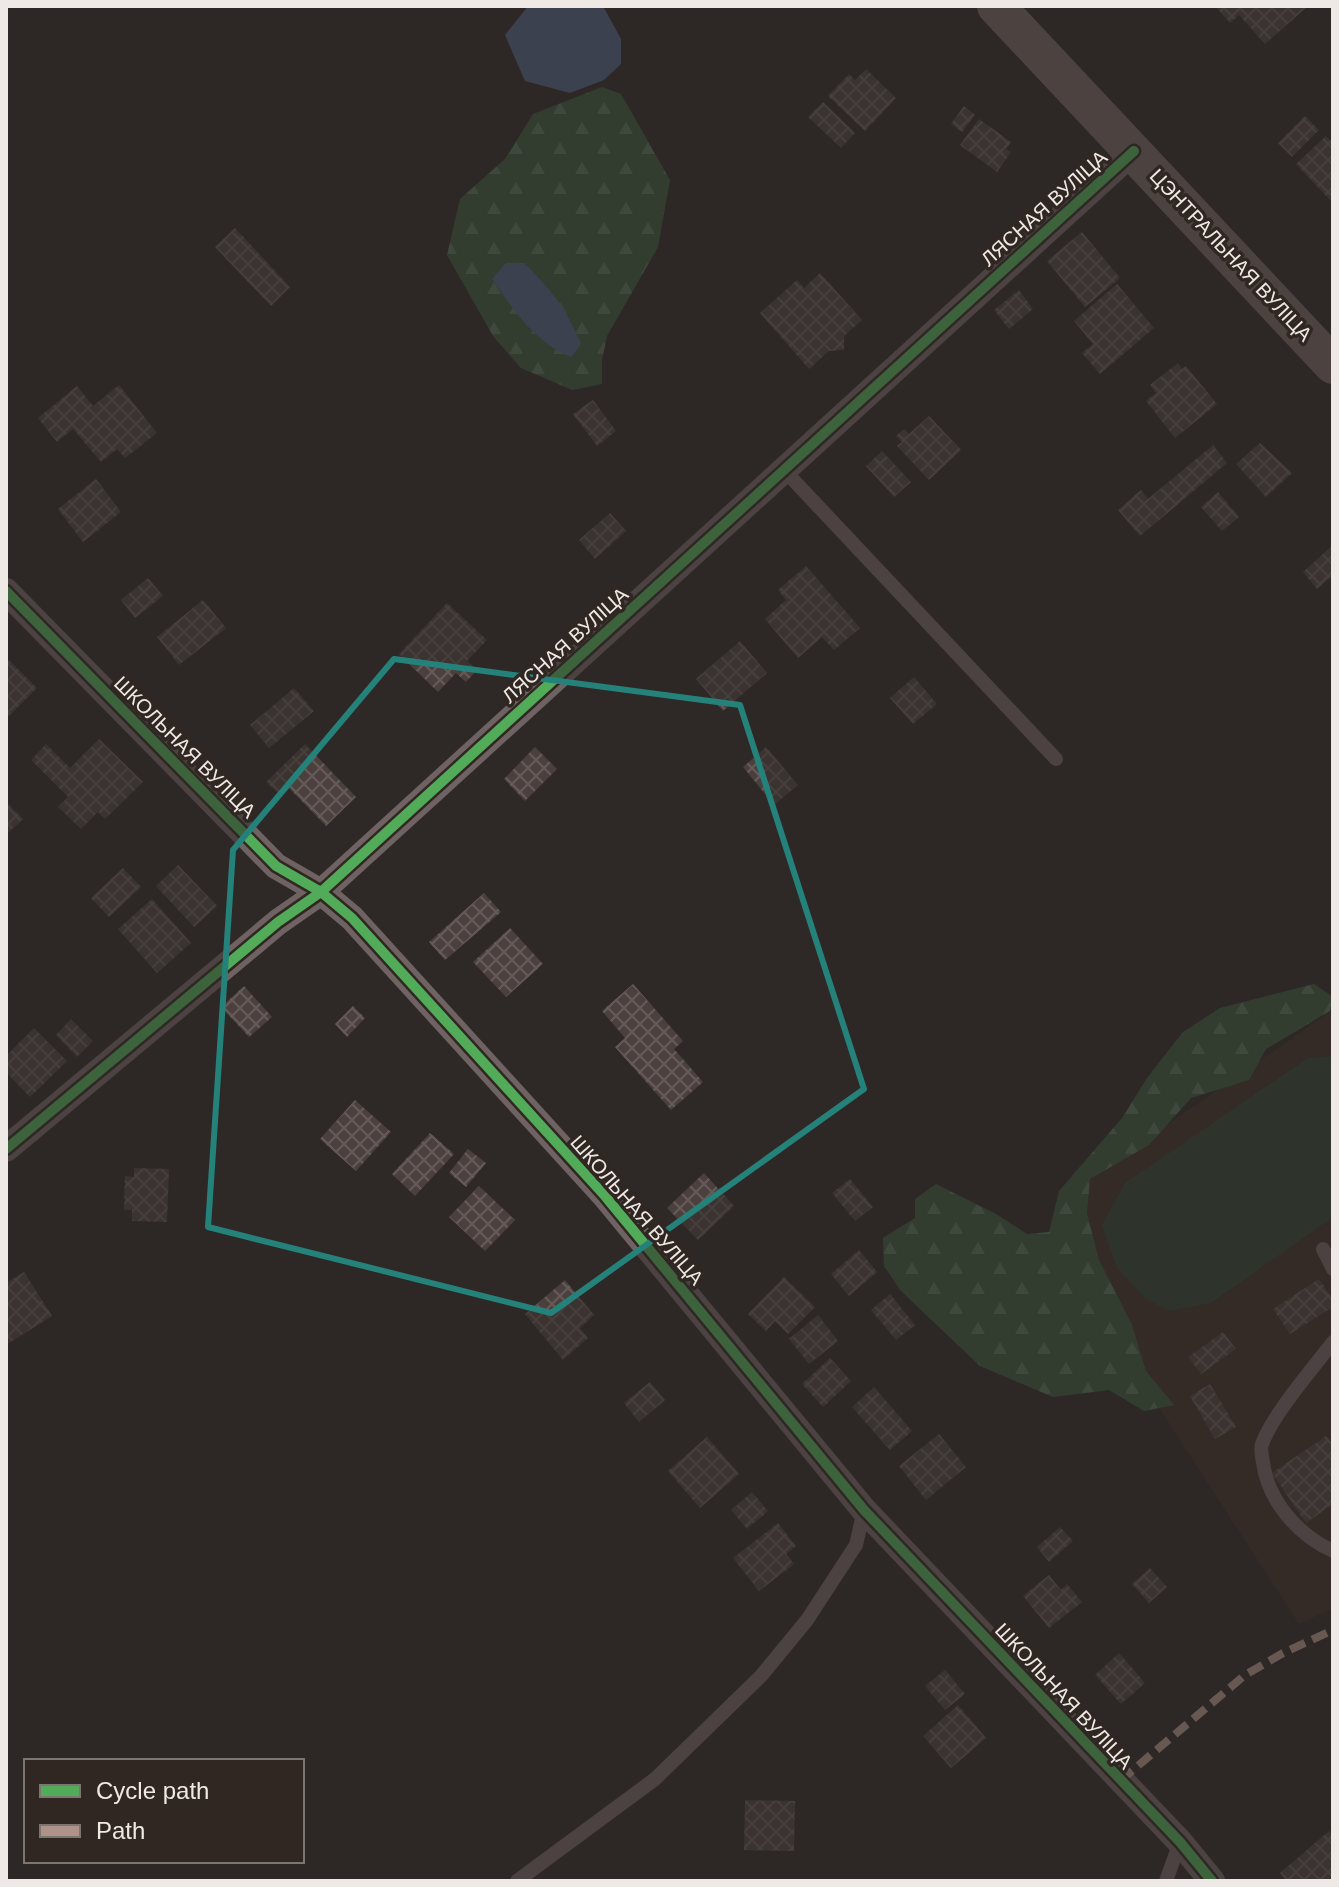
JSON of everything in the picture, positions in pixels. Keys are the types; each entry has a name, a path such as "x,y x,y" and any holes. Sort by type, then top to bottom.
{"street":[{"name":"ЦЭНТРАЛЬНАЯ ВУЛІЦА","path":"996,6 1333,365"},
{"name":"ЛЯСНАЯ ВУЛІЦА","path":"6,1149 278,922 321,892 1134,151"},
{"name":"ШКОЛЬНАЯ ВУЛІЦА","path":"6,591 276,866 321,892 352,918 605,1196 864,1510 1180,1842 1212,1881"}],"lane":[{"path":"784,470 1056,759"},
{"path":"1323,1249 1333,1269"},
{"path":"1333,1342 1283,1409 1261,1446 1265,1481 1286,1514 1314,1542 1333,1551"},
{"path":"517,1881 655,1779 761,1676 807,1620 856,1545 864,1510"},
{"path":"1166,1881 1180,1842"}],"highlighted area":[{"path":"394,659 740,705 864,1089 551,1313 208,1227 233,850"}],"shaded area":[{"path":"1333,1010 1333,1608 1299,1624 1117,1343 1067,1194"}],"green space":[{"path":"602,87 621,94 670,180 658,247 607,336 602,360 602,384 572,390 521,368 493,336 447,255 460,199 505,159 533,114"},
{"path":"1314,984 1333,997 1330,1011 1266,1049 1249,1080 1191,1098 1149,1145 1090,1179 1087,1213 1099,1260 1132,1325 1146,1371 1174,1405 1144,1411 1109,1390 1053,1397 980,1366 901,1291 884,1266 883,1238 915,1218 915,1199 936,1184 996,1214 1027,1234 1049,1232 1059,1191 1122,1118 1147,1078 1183,1032 1220,1008"},
{"path":"1333,1056 1333,1217 1211,1303 1169,1311 1146,1299 1117,1268 1102,1225 1125,1183 1308,1058"}],"water":[{"path":"528,6 603,6 621,39 621,64 604,80 570,93 525,81 505,35"},
{"path":"506,263 524,263 557,300 581,344 571,357 536,334 492,279"}],"building":[{"path":"1215,6 1308,6 1265,44 1239,15 1230,23"},
{"path":"866,69 896,98 865,131 828,96 849,74 855,80"},
{"path":"823,102 855,133 841,148 808,117"},
{"path":"964,106 975,115 962,132 951,124"},
{"path":"1305,116 1319,130 1292,157 1278,143"},
{"path":"979,119 1011,142 1006,149 1011,152 997,172 960,145"},
{"path":"1326,136 1333,143 1333,198 1330,200 1296,164"},
{"path":"235,228 290,287 271,306 215,247"},
{"path":"1082,232 1120,278 1085,307 1047,261"},
{"path":"820,273 862,320 844,336 844,350 829,351 809,369 760,313 797,280 804,288"},
{"path":"1117,284 1154,328 1100,374 1082,353 1093,344 1074,321"},
{"path":"1019,290 1033,309 1009,329 994,310"},
{"path":"1178,363 1182,369 1186,366 1217,404 1175,438 1146,401 1156,393 1150,385"},
{"path":"119,385 157,433 125,458 117,449 101,462 73,429 57,442 38,418 77,386 93,406"},
{"path":"593,400 616,431 597,446 573,414"},
{"path":"929,416 961,450 929,480 897,446 902,442 896,436 904,429 909,434"},
{"path":"1260,443 1292,473 1266,497 1236,464"},
{"path":"1213,445 1227,463 1140,536 1118,510 1141,490 1148,499"},
{"path":"882,451 911,482 894,497 866,466"},
{"path":"96,479 121,512 83,542 58,509"},
{"path":"1218,492 1239,517 1222,531 1201,507"},
{"path":"610,513 626,531 595,559 579,540"},
{"path":"1333,545 1333,575 1317,589 1303,572"},
{"path":"806,566 860,628 834,650 822,637 798,658 765,619 786,600 778,590"},
{"path":"148,578 163,596 135,618 121,600"},
{"path":"203,600 226,628 179,665 157,637"},
{"path":"447,603 487,640 467,661 477,670 466,682 456,673 438,692 399,654"},
{"path":"740,641 767,673 723,711 696,679"},
{"path":"6,657 37,688 6,719"},
{"path":"914,677 937,704 913,724 890,698"},
{"path":"294,688 314,711 269,748 250,725"},
{"path":"99,739 143,782 105,819 98,812 81,829 58,807 68,797 31,760 46,744 70,768"},
{"path":"305,744 356,797 326,826 289,788 281,796 266,782"},
{"path":"535,747 557,769 525,801 504,779"},
{"path":"766,747 798,785 774,805 743,767"},
{"path":"6,802 23,819 6,835"},
{"path":"178,865 217,906 194,927 156,886"},
{"path":"123,868 141,887 109,917 91,898"},
{"path":"484,893 501,912 445,960 429,942"},
{"path":"152,899 191,943 157,973 118,929"},
{"path":"510,928 543,964 506,997 473,962"},
{"path":"633,984 683,1041 674,1049 703,1082 671,1110 615,1047 625,1038 602,1011"},
{"path":"244,986 272,1017 249,1037 221,1007"},
{"path":"353,1006 365,1018 347,1037 335,1024"},
{"path":"71,1019 93,1041 77,1057 56,1035"},
{"path":"34,1028 67,1061 30,1097 6,1072 6,1056"},
{"path":"355,1100 391,1132 356,1171 320,1139"},
{"path":"430,1133 454,1154 415,1196 392,1174"},
{"path":"468,1149 486,1163 466,1187 449,1173"},
{"path":"134,1168 169,1169 167,1222 132,1221 132,1210 124,1210 125,1176 134,1177"},
{"path":"704,1173 734,1206 698,1240 667,1208"},
{"path":"850,1179 873,1207 855,1221 832,1193"},
{"path":"479,1186 515,1220 485,1251 449,1217"},
{"path":"859,1250 877,1272 849,1296 831,1274"},
{"path":"24,1272 52,1316 6,1345 6,1283"},
{"path":"784,1277 815,1307 788,1334 775,1321 766,1331 748,1314"},
{"path":"1319,1279 1333,1299 1333,1307 1290,1334 1273,1309"},
{"path":"565,1280 594,1315 580,1328 588,1338 563,1360 525,1314"},
{"path":"890,1294 915,1325 896,1340 871,1310"},
{"path":"818,1315 838,1341 809,1364 789,1339"},
{"path":"1223,1332 1236,1349 1201,1374 1188,1357"},
{"path":"830,1358 851,1381 823,1407 802,1384"},
{"path":"650,1382 665,1400 639,1422 624,1403"},
{"path":"1210,1384 1236,1427 1215,1439 1190,1396"},
{"path":"874,1387 912,1431 890,1450 852,1407"},
{"path":"939,1434 966,1467 926,1500 899,1466"},
{"path":"1326,1436 1333,1445 1333,1504 1306,1523 1272,1473"},
{"path":"707,1437 739,1474 700,1508 668,1471"},
{"path":"752,1492 768,1511 747,1529 731,1510"},
{"path":"778,1523 796,1546 786,1554 794,1564 759,1591 733,1558"},
{"path":"1060,1527 1073,1541 1049,1562 1037,1547"},
{"path":"1150,1568 1167,1587 1149,1603 1132,1584"},
{"path":"1049,1575 1061,1590 1067,1584 1082,1602 1049,1628 1023,1596"},
{"path":"1119,1653 1145,1683 1121,1704 1095,1675"},
{"path":"945,1670 965,1694 945,1710 925,1686"},
{"path":"958,1705 986,1738 951,1768 923,1736"},
{"path":"745,1800 795,1801 794,1851 744,1850"},
{"path":"1329,1831 1333,1836 1333,1881 1286,1881 1280,1873"}],"marked path":[{"path":"1120,1781 1245,1675 1333,1630"}],"cycle path":[{"path":"6,1149 278,922 321,892 1134,151"},
{"path":"6,591 276,866 321,892 352,918 605,1196 864,1510 1180,1842 1212,1881"}]}
